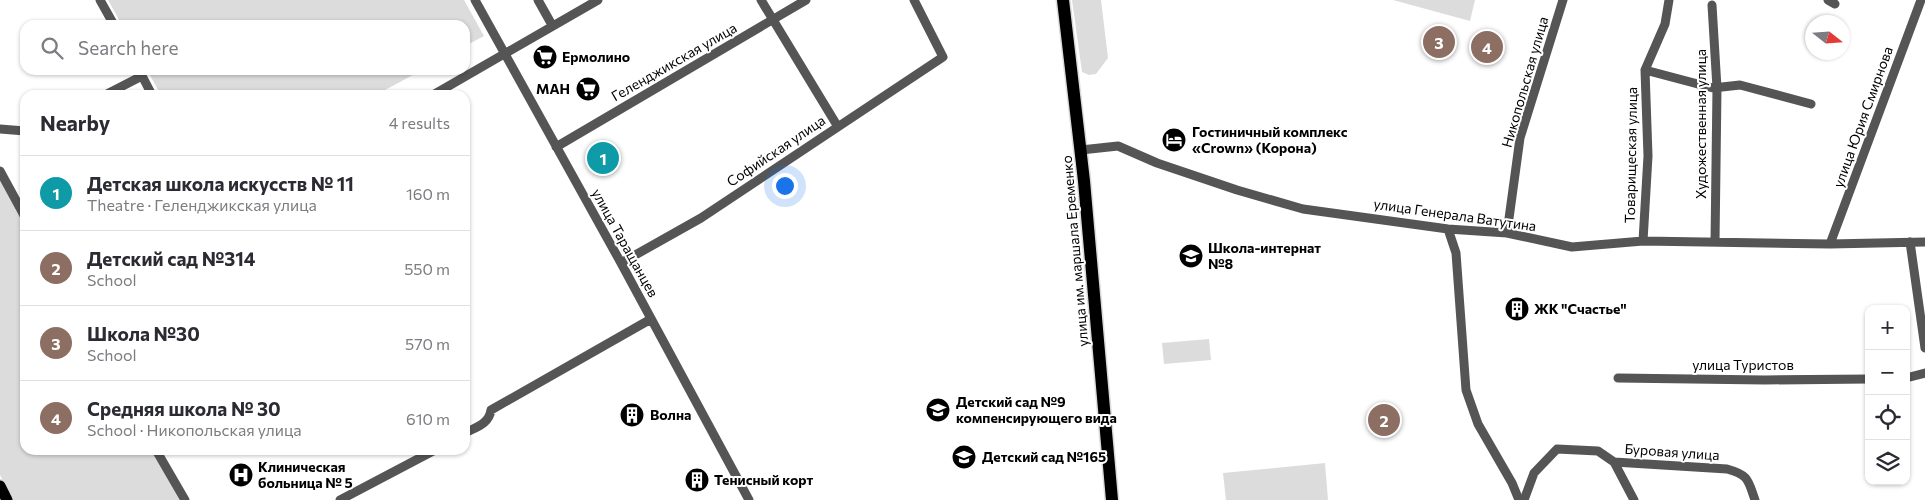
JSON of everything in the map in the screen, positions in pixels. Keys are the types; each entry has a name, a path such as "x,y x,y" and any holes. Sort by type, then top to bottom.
{"highway":[{"name":"улица им. маршала Еременко","path":"1063,0 1067,46 1081,150 1112,500"}],"main road":[{"path":"0,486 7,500"}],"street":[{"path":"100,0 111,20"},
{"name":"улица Таращанцев","path":"475,0 621,263 749,500"},
{"path":"538,0 552,25"},
{"path":"470,73 598,0"},
{"path":"762,0 838,127"},
{"name":"Геленджикская улица","path":"556,147 806,0"},
{"name":"Софийская улица","path":"621,263 701,218 943,57 914,0"},
{"name":"Никопольская улица","path":"1507,233 1520,138 1563,0"},
{"path":"1669,0 1665,24 1645,70 1713,88 1740,85 1811,104"},
{"name":"улица Юрия Смирнова","path":"1830,244 1921,0"},
{"name":"Художественная улица","path":"1712,5 1717,88 1715,242"},
{"name":"Товарищеская улица","path":"1643,241 1648,156 1645,70"},
{"path":"113,90 138,75"},
{"path":"142,75 150,90"},
{"path":"442,90 467,75"},
{"path":"0,129 20,131"},
{"name":"улица Генерала Ватутина","path":"1081,150 1118,146 1173,169 1303,209 1448,229 1507,233 1572,247 1643,241 1830,244 1925,242"},
{"path":"0,171 20,208"},
{"path":"1448,229 1456,253 1466,390 1478,424 1512,483 1519,500"},
{"path":"1910,242 1925,348"},
{"path":"470,430 486,422 490,417 491,410 651,319"},
{"path":"1910,377 1925,373"},
{"name":"улица Туристов","path":"1618,378 1865,379"},
{"name":"Буровая улица","path":"1524,500 1534,473 1557,449 1598,451 1614,462 1727,469 1740,472 1748,478 1755,500"},
{"path":"159,455 184,500"},
{"path":"340,500 426,455"},
{"path":"1614,462 1634,500"}],"shaded area":[{"path":"108,0 464,0 484,36 470,43 470,20 119,20"},
{"path":"1072,0 1101,0 1108,58 1096,74 1089,75 1082,72"},
{"path":"1393,0 1475,0 1470,21"},
{"path":"150,75 413,75 385,90 158,90"},
{"path":"0,178 20,214 20,455 156,455 181,500 12,500 0,475"},
{"path":"1209,339 1211,360 1164,364 1162,343"},
{"path":"1325,463 1328,500 1226,500 1223,473"}],"place":[{"name":"Школа №30","path":"1439,42"},
{"name":"Средняя школа № 30","path":"1487,47"},
{"name":"Ермолино","path":"545,57"},
{"name":"МАН","path":"588,89"},
{"name":"Гостиничный комплекс «Crown» (Корона)","path":"1174,140"},
{"name":"Детская школа искусств № 11","path":"603,158"},
{"name":"Школа-интернат №8","path":"1191,256"},
{"name":"ЖК \"Счастье\"","path":"1517,309"},
{"name":"Детский сад №9 компенсирующего вида","path":"938,410"},
{"name":"Волна","path":"632,415"},
{"name":"Детский сад №314","path":"1384,420"},
{"name":"Детский сад №165","path":"964,457"},
{"name":"Клиническая больница № 5","path":"241,475"},
{"name":"Тенисный корт","path":"697,480"}]}
